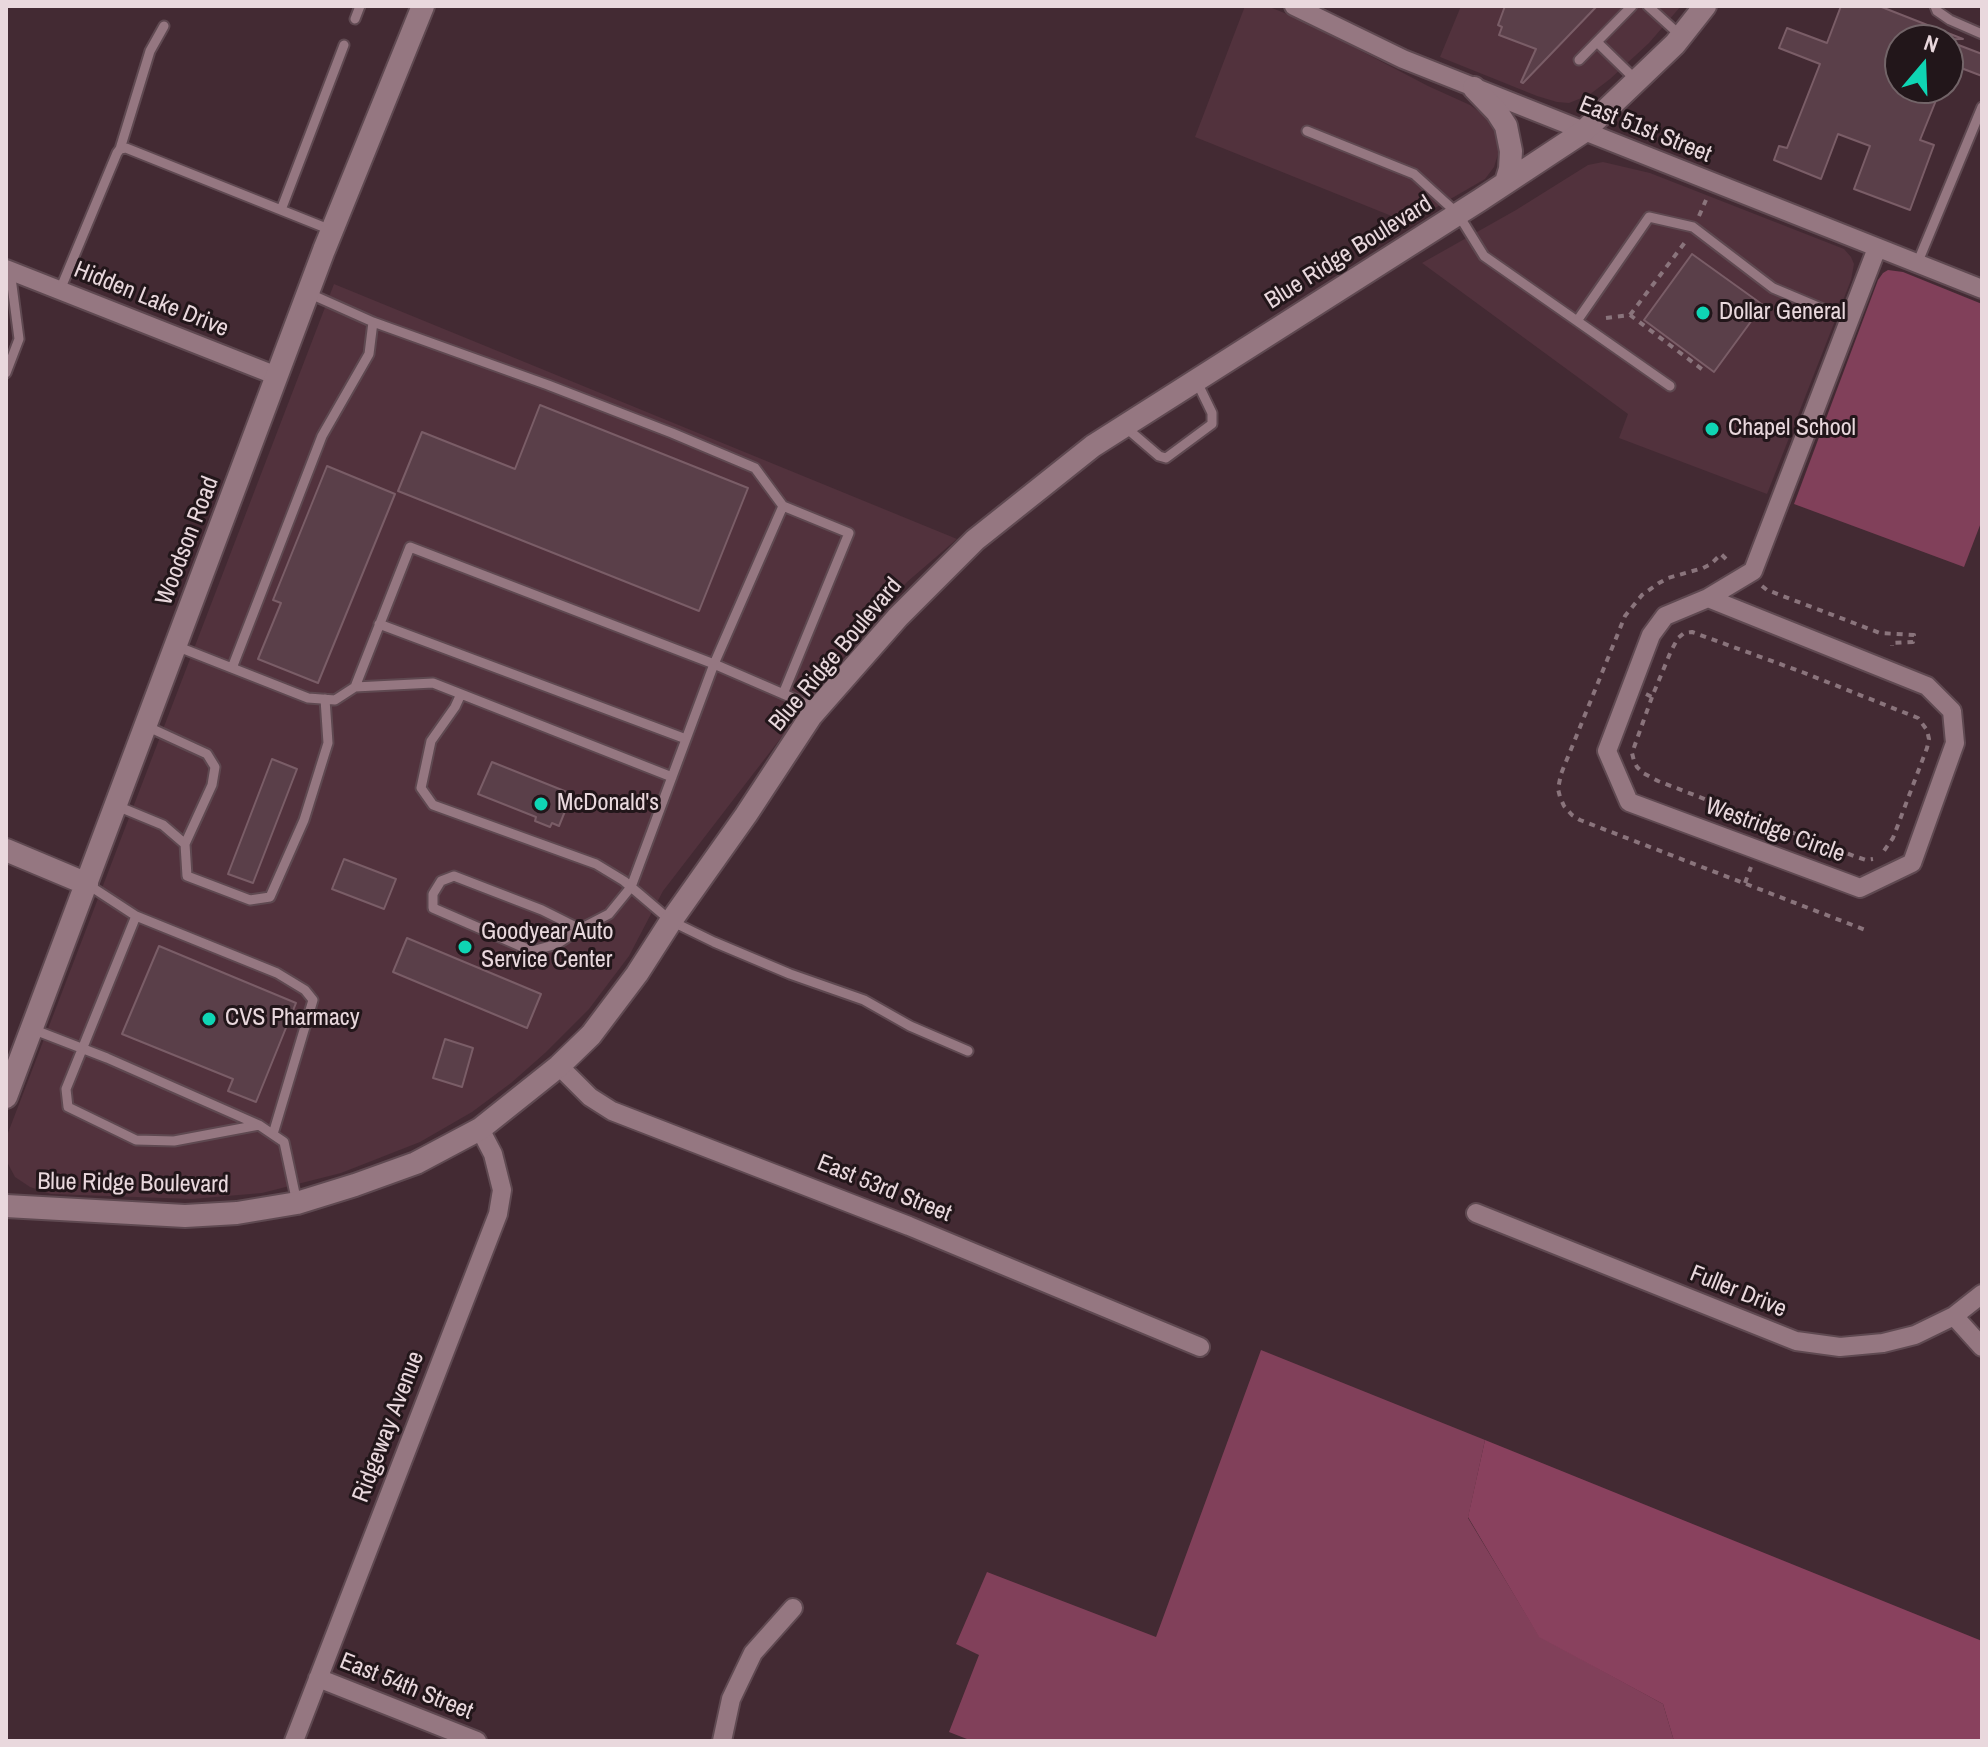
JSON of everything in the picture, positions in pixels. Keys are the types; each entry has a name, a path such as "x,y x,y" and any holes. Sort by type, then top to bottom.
{"street":[{"name":"Woodson Road","path":"6,1097 308,293 423,6"},
{"name":"East 51st Street","path":"1294,6 1403,59 1982,289"},
{"name":"Blue Ridge Boulevard","path":"6,1206 185,1216 237,1213 297,1203 355,1185 416,1163 480,1129 559,1066 591,1035 637,974 818,709 898,617 975,540 1093,446 1583,132 1681,37 1705,6"},
{"path":"1474,88 1506,126 1511,151 1506,182"},
{"name":"Westridge Circle","path":"1708,598 1927,686 1952,711 1955,743 1912,863 1860,888 1629,802 1607,751 1651,635 1665,616 1708,598 1753,571 1877,248"},
{"name":"Hidden Lake Drive","path":"8,270 277,376"},
{"path":"6,850 87,884"},
{"name":"East 53rd Street","path":"559,1066 590,1097 612,1111 909,1226 1200,1347"},
{"name":"Ridgeway Avenue","path":"294,1741 498,1214 502,1190 493,1154 480,1129"},
{"name":"Fuller Drive","path":"1476,1213 1796,1341 1840,1347 1883,1343 1915,1335 1954,1316 1982,1294"},
{"path":"1954,1316 1982,1347"},
{"path":"722,1741 731,1699 753,1653 793,1608"},
{"name":"East 54th Street","path":"318,1678 477,1741"}],"lane":[{"path":"355,19 360,6"},
{"path":"1579,60 1632,6"},
{"path":"1648,6 1681,37"},
{"path":"1935,6 1950,20 1982,34"},
{"path":"60,290 120,149 150,51 164,26"},
{"path":"1597,42 1637,81"},
{"path":"281,210 344,45"},
{"path":"1917,264 1982,107"},
{"path":"1307,131 1414,174 1458,214 1484,256 1670,386"},
{"path":"120,149 126,148 332,231"},
{"path":"1577,321 1649,217 1693,227 1773,288 1849,320"},
{"path":"6,373 19,339 8,270"},
{"path":"308,293 373,322 548,385 755,468 783,506 849,533 783,694"},
{"path":"232,668 322,436 369,354 373,322"},
{"path":"1124,426 1159,456 1166,458 1212,424 1212,413 1196,380"},
{"path":"580,929 542,910 454,876 441,881 433,894 433,908 532,951 557,944 609,914 631,887 714,664 783,506"},
{"path":"355,687 410,547 714,664 818,709"},
{"path":"379,624 686,739"},
{"path":"176,646 308,698 335,700 355,687 433,683 672,777"},
{"path":"461,694 431,741 421,788 433,805 596,864 624,881 671,921 790,974 864,1000 910,1026 968,1051"},
{"path":"146,726 207,754 215,767 212,785 185,844 187,876 250,900 270,897 304,820 328,743 325,699"},
{"path":"116,805 163,825 185,844"},
{"path":"87,884 136,916 277,973 305,990 313,1000 273,1134"},
{"path":"136,916 66,1089 68,1107 136,1140 174,1141 259,1125"},
{"path":"32,1029 259,1125 273,1134 284,1142 297,1203"}],"path":[{"path":"1698,219 1706,200"},
{"path":"1630,315 1686,241"},
{"path":"1606,318 1630,315 1703,370"},
{"path":"1726,559 1721,554 1703,568 1668,578 1642,595 1620,625 1561,774 1558,789 1564,806 1572,815 1588,823 1868,931"},
{"path":"1757,582 1767,590 1880,633 1914,635 1913,642 1892,643 1892,646"},
{"path":"1692,632 1909,713 1924,724 1929,739 1927,748 1893,838 1882,855 1866,860 1767,823 1658,781 1643,773 1634,761 1632,753 1652,697 1674,644 1684,633 1692,632"},
{"path":"1600,676 1610,680"},
{"path":"1641,692 1652,697"},
{"path":"1760,842 1767,823"},
{"path":"1745,883 1753,864"}],"shaded area":[{"path":"1245,6 1267,6 1302,20 1470,105 1489,119 1498,131 1499,151 1494,167 1485,179 1409,223 1195,137"},
{"path":"1461,6 1681,6 1649,43 1610,79 1589,95 1569,103 1537,96 1440,57"},
{"path":"1603,162 1650,173 1844,249 1851,257 1854,264 1851,280 1767,494 1619,438 1628,414 1422,263 1588,165"},
{"path":"1888,270 1903,272 1982,304 1982,520 1964,567 1794,504 1878,280"},
{"path":"334,284 957,539 907,582 857,639 663,891 629,956 589,1009 511,1083 472,1112 420,1142 341,1173 262,1193 192,1199 51,1194 30,1187 15,1177 6,1160 6,1138"},
{"path":"1261,1350 1485,1440 1468,1518 1539,1636 1663,1704 1674,1741 972,1741 949,1732 979,1655 956,1644 987,1572 1156,1637"},
{"path":"1485,1440 1982,1641 1982,1741 1674,1741 1663,1704 1539,1637 1468,1517"}],"building":[{"path":"1505,6 1597,6 1523,83 1536,49 1499,35 1502,27 1498,25"},
{"path":"1841,6 1879,6 1925,24 1884,24 1884,104 1935,104 1920,140 1934,145 1910,210 1854,189 1870,146 1838,134 1821,179 1774,160 1779,146 1787,148 1820,64 1779,48 1787,28 1827,43"},
{"path":"1964,47 1982,54 1982,76 1964,69"},
{"name":"Dollar General","path":"1692,254 1763,305 1714,372 1644,320"},
{"path":"540,405 748,488 699,611 398,491 422,432 515,469"},
{"path":"327,466 395,494 318,683 258,659 281,603 273,600"},
{"path":"272,759 297,769 253,883 228,874"},
{"path":"492,762 572,794 559,826 552,823 550,827 535,821 536,817 478,794"},
{"path":"344,859 396,879 384,909 332,889"},
{"path":"407,938 541,994 527,1028 393,972"},
{"name":"CVS Pharmacy","path":"159,946 296,1003 256,1102 228,1091 233,1079 122,1034"},
{"path":"445,1039 473,1048 462,1087 433,1078"}],"place":[{"name":"Dollar General","path":"1703,313"},
{"name":"Chapel School","path":"1712,429"},
{"name":"McDonald's","path":"541,804"},
{"name":"Goodyear Auto Service Center","path":"465,947"},
{"name":"CVS Pharmacy","path":"209,1019"}]}
